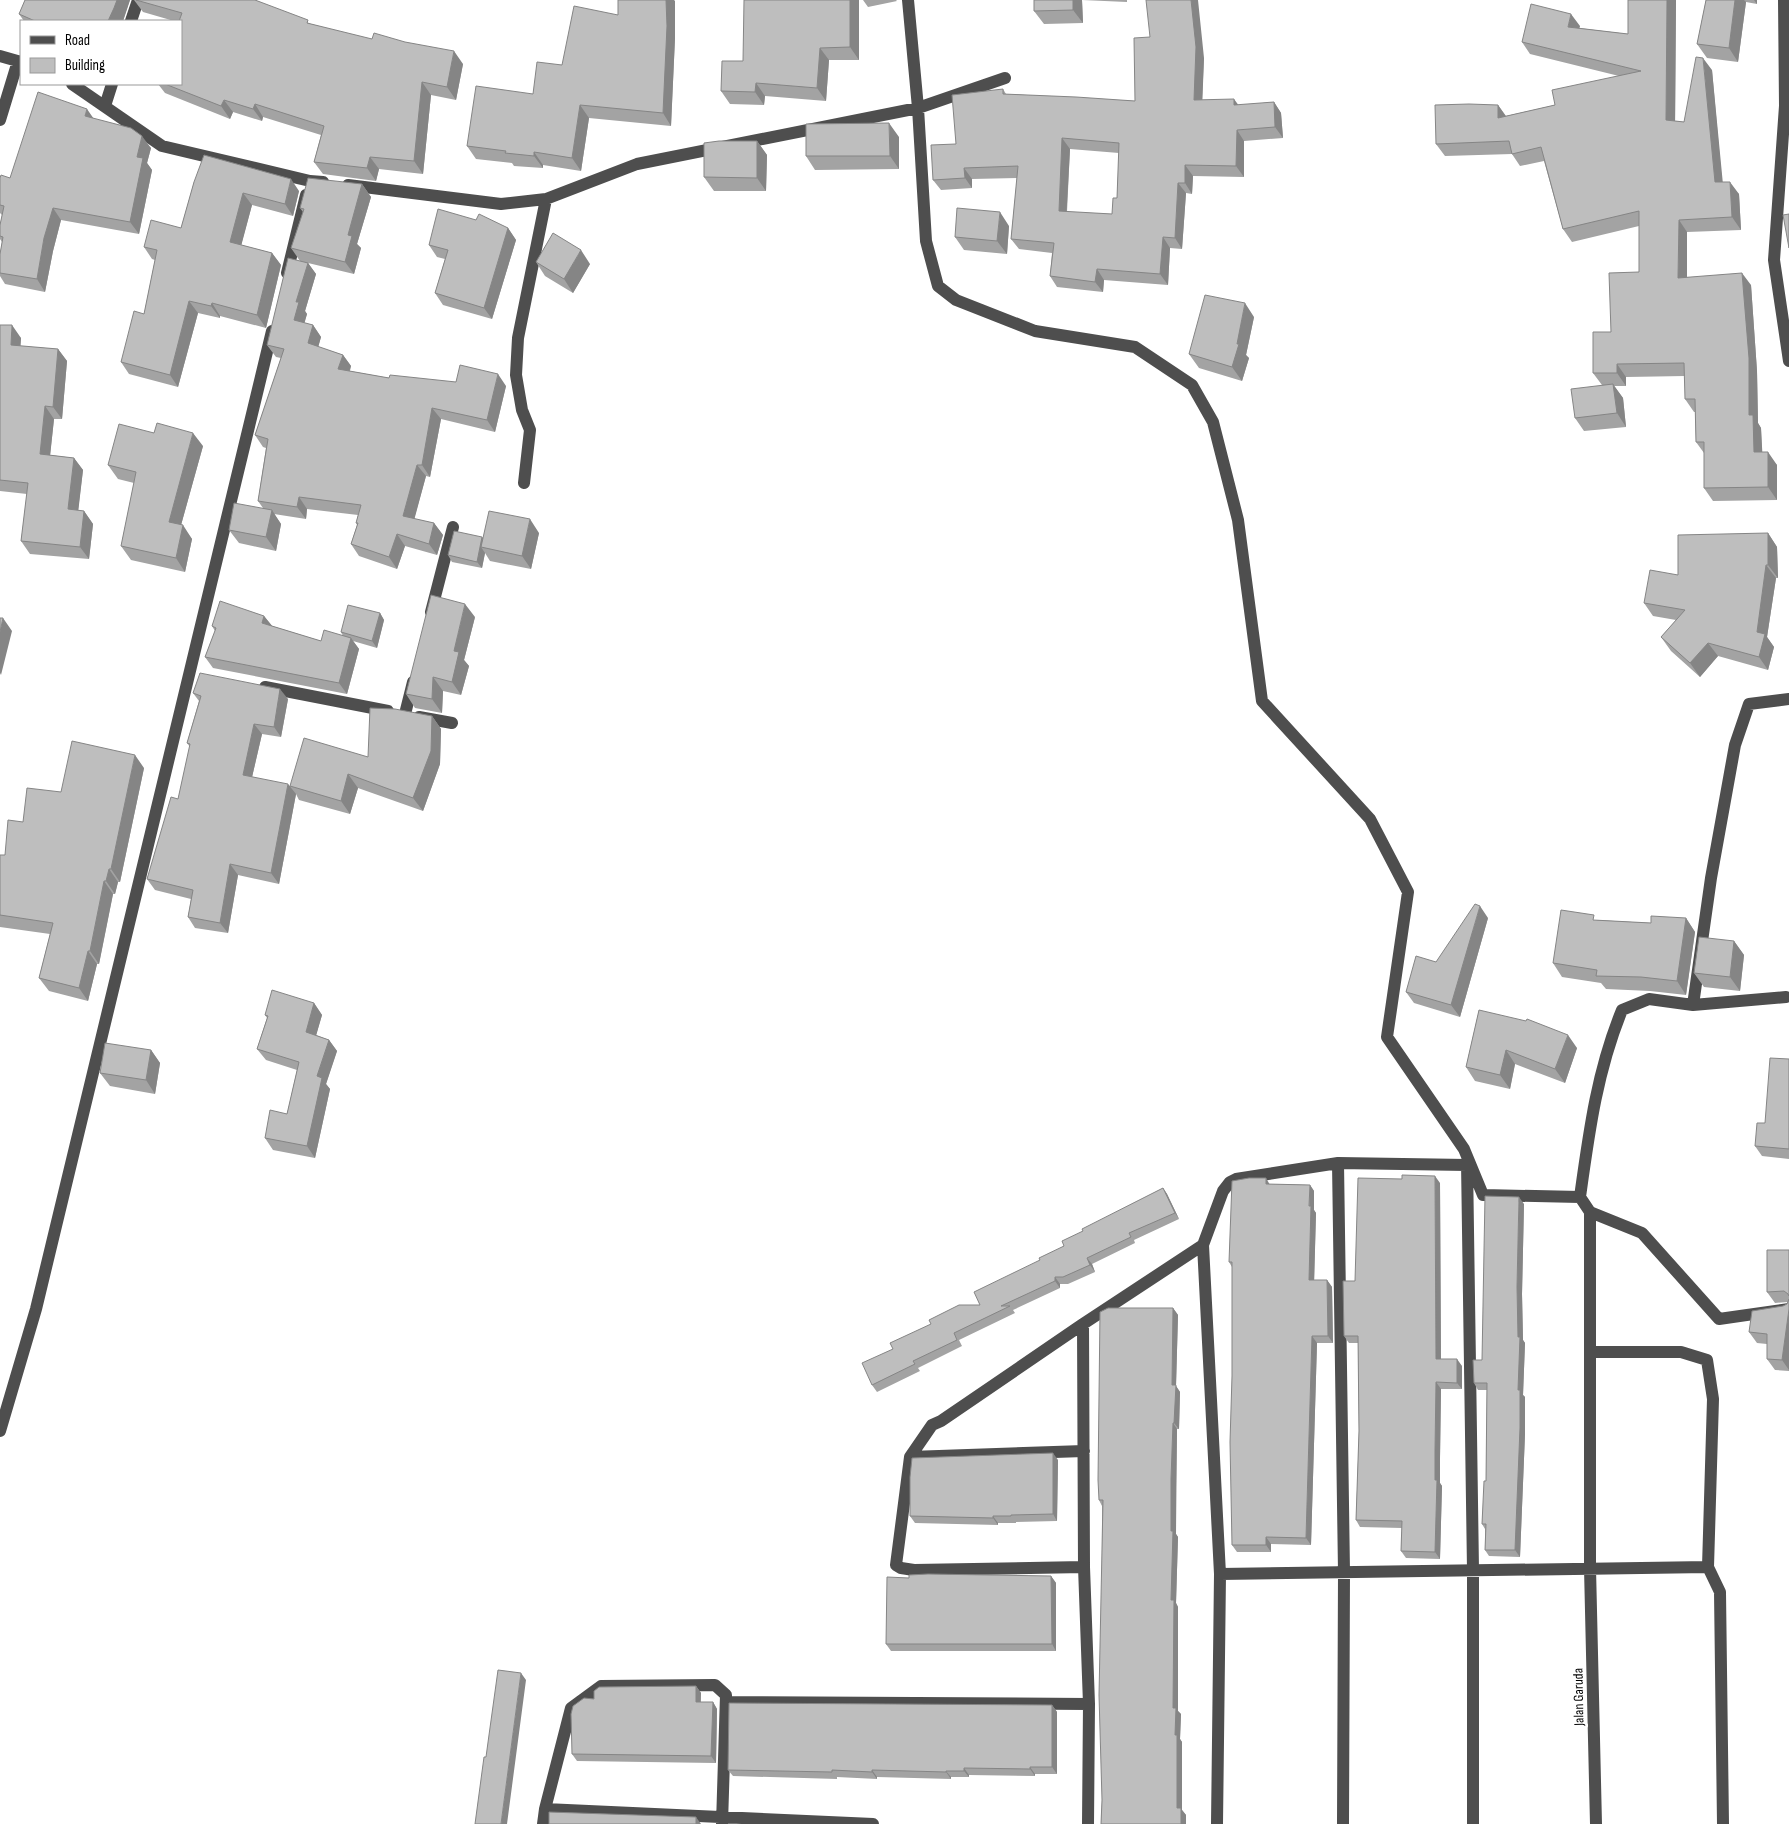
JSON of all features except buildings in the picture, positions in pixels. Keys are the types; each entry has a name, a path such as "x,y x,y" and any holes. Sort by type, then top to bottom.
{"street":[{"path":"131,20 138,0"},
{"path":"908,0 918,108 926,241 938,286 956,300 1035,331 1134,347 1192,385 1213,422 1238,520 1262,701 1370,819 1408,892 1387,1037 1464,1149 1484,1195 1580,1197"},
{"path":"1784,0 1787,106 1774,260 1789,361"},
{"path":"0,56 20,61 0,120"},
{"path":"74,85 162,146 310,181 501,204 546,199 637,164 918,108 1005,78"},
{"path":"105,106 112,85"},
{"path":"284,284 310,181"},
{"path":"524,483 530,430 522,410 516,375 518,338 546,199"},
{"path":"0,1431 36,1309 194,673 275,321"},
{"path":"429,620 453,527"},
{"path":"405,714 417,667"},
{"path":"258,685 452,723"},
{"path":"1694,1005 1711,878 1735,745 1749,704 1789,699"},
{"path":"1786,997 1694,1005 1649,998 1622,1010 1614,1030 1594,1099 1580,1197 1590,1212 1642,1234 1719,1319 1789,1309"},
{"path":"1217,1824 1220,1574 1202,1245 1223,1191 1230,1182 1236,1179 1338,1163 1468,1161"},
{"path":"1468,1161 1473,1570 1473,1824"},
{"path":"1338,1163 1344,1572 1343,1824"},
{"name":"Jalan Garuda","path":"1590,1212 1590,1568 1596,1824"},
{"path":"1084,1567 914,1570 900,1568 896,1565 910,1457 932,1425 941,1421 1202,1245"},
{"path":"1083,1324 1084,1567 1089,1704 1088,1824"},
{"path":"1590,1352 1681,1352 1707,1360 1713,1399 1708,1567 1720,1592 1723,1824"},
{"path":"910,1457 1084,1451"},
{"path":"1220,1574 1708,1567"},
{"path":"543,1824 545,1809 571,1708 601,1686 715,1685 726,1695 723,1821"},
{"path":"727,1702 1089,1704"},
{"path":"545,1809 723,1821 873,1824"}]}
